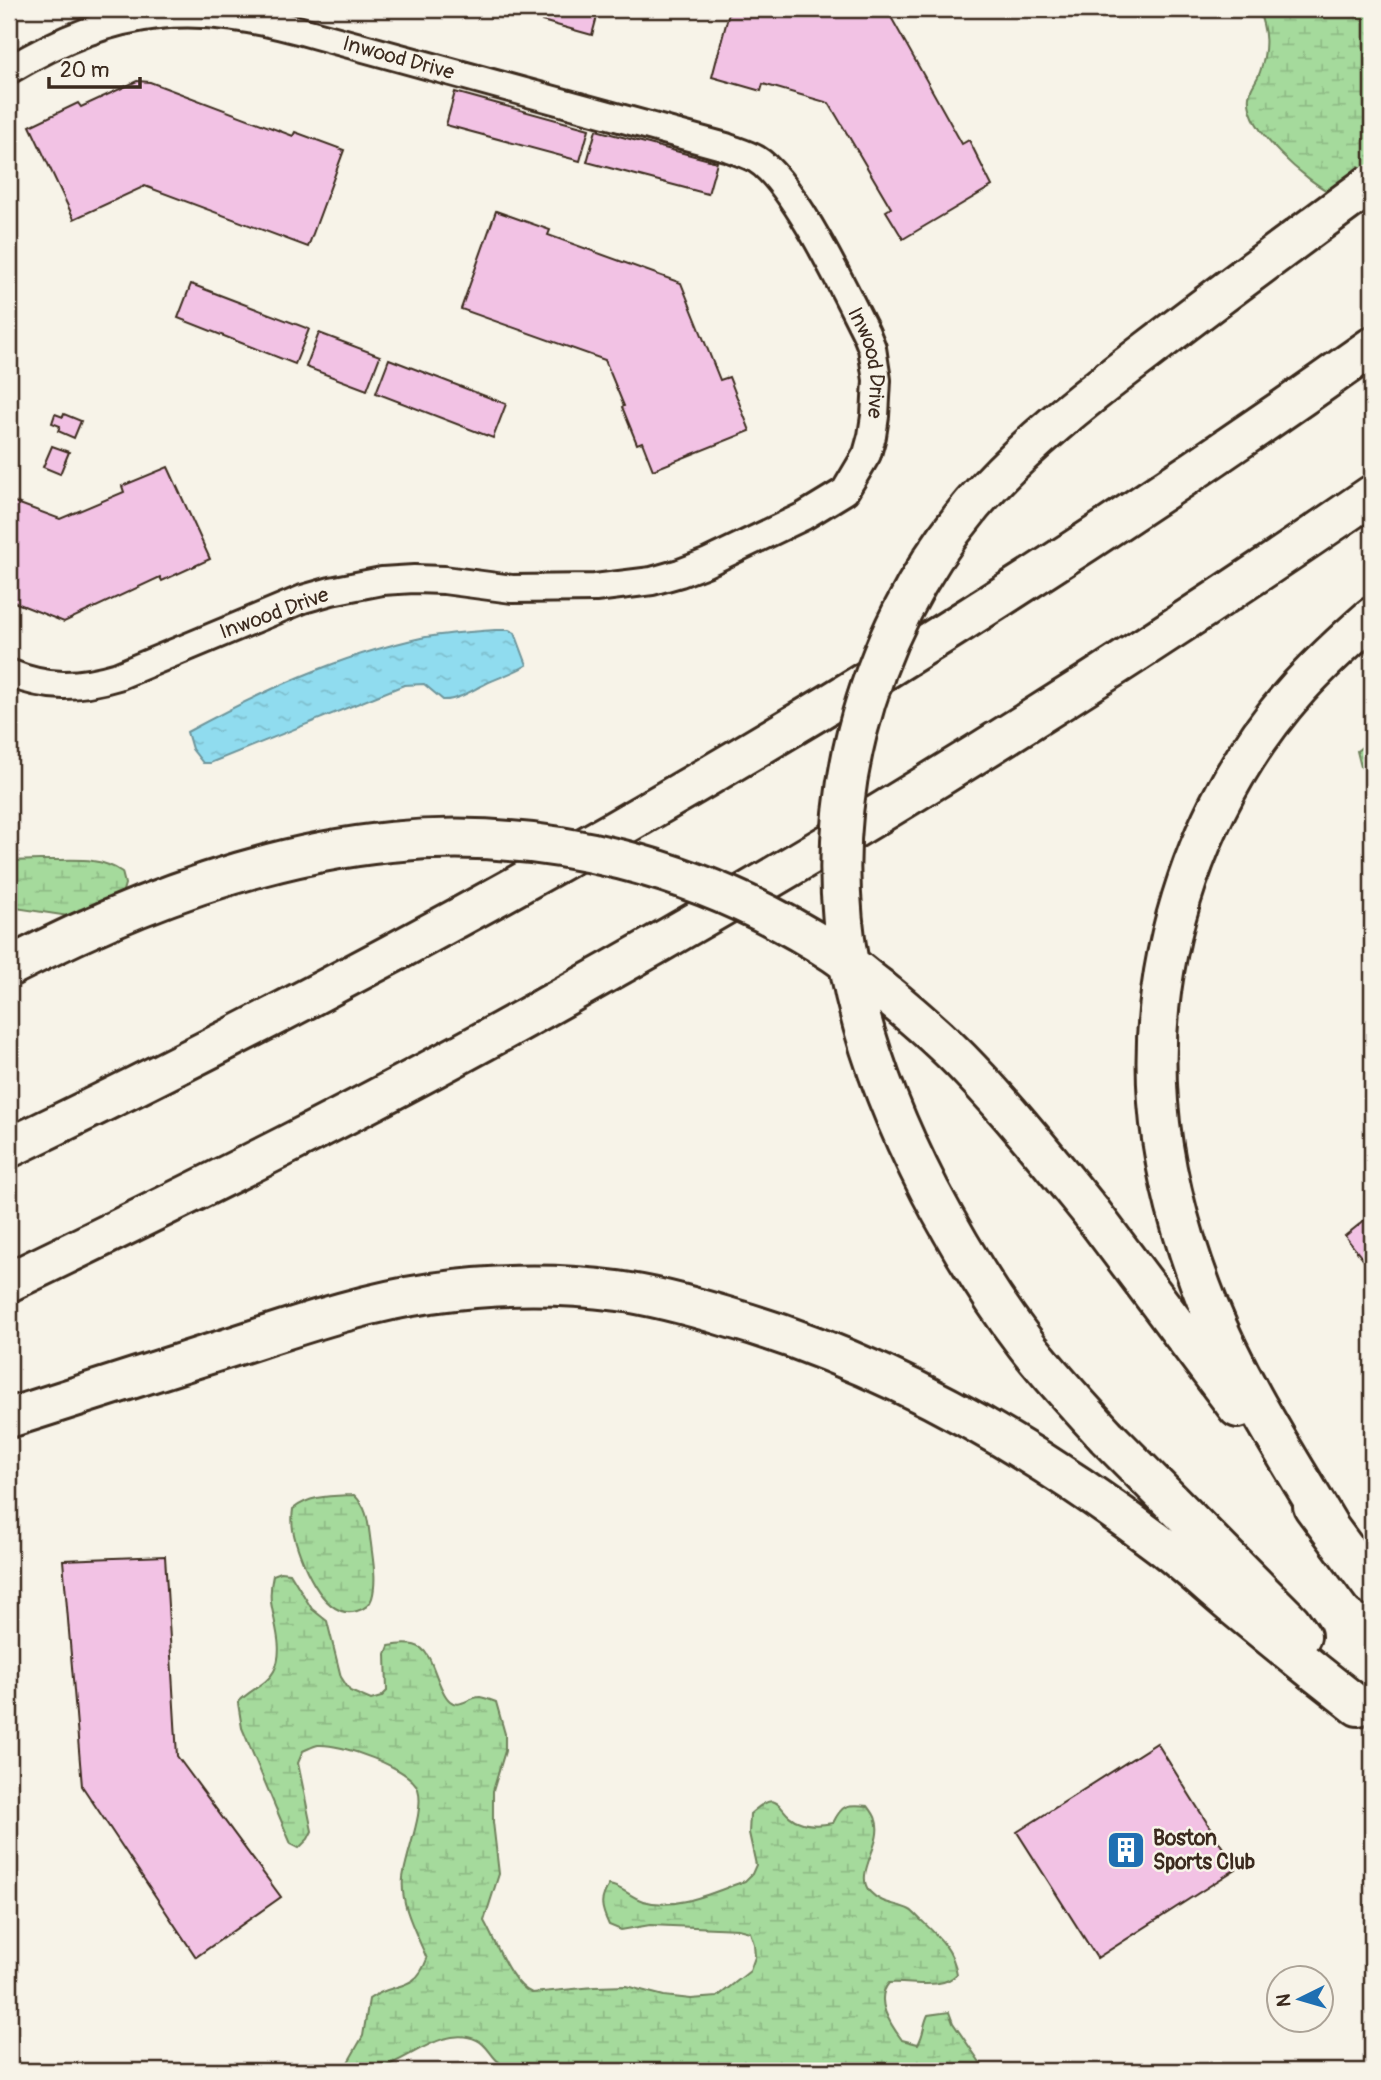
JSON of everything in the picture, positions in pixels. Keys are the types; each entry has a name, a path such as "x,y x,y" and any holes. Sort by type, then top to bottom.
{"highway":[{"path":"1365,1713 1291,1622 1107,1437 1027,1345 977,1273 920,1170 879,1077 851,984 840,892 841,829 853,752 871,685 905,605 953,530 993,482 1040,436 1207,305 1372,183"},
{"path":"9,1148 210,1049 391,953 702,778 972,615 1167,488 1372,347"},
{"path":"9,1282 361,1107 665,940 843,836 1033,719 1219,599 1372,495"},
{"path":"1328,1525 1250,1392 1220,1332 1196,1273 1174,1203 1163,1146 1158,1101 1158,1032 1165,967 1180,904 1202,842 1217,811 1253,747 1290,698 1322,662 1372,617"},
{"path":"9,967 153,901 246,871 324,852 389,842 476,839 538,844 603,855 647,866 752,906 836,954 910,1014 970,1069 1091,1212 1372,1586"},
{"path":"9,1418 323,1318 426,1294 488,1287 540,1286 617,1291 655,1298 743,1321 845,1358 916,1391 1007,1440 1089,1492 1164,1547 1365,1713"}],"street":[{"name":"Inwood Drive","path":"9,70 76,36 119,20 155,13 219,13 276,23 726,147 757,159 774,174 802,215 866,333 872,348 877,380 872,436 867,454 845,491 804,516 680,573 636,584 553,590 512,589 430,579 382,581 303,599 118,676 100,681 58,686 29,681 9,673"}],"green space":[{"path":"1258,9 1372,9 1372,204 1335,195 1309,179 1280,153 1257,124 1250,109 1249,96 1260,72 1265,47 1265,32"},
{"path":"1372,739 1372,777 1361,767 1357,751"},
{"path":"83,860 113,867 122,872 125,884 122,894 75,917 9,907 9,861"},
{"path":"354,1495 363,1506 367,1518 374,1564 374,1585 370,1603 357,1611 345,1612 333,1607 323,1597 306,1570 296,1541 292,1514 293,1509 307,1501"},
{"path":"290,1573 312,1609 327,1621 341,1677 350,1691 371,1700 381,1697 387,1691 386,1654 389,1646 402,1644 420,1647 425,1652 443,1692 453,1703 480,1697 496,1702 505,1734 505,1751 493,1791 493,1822 499,1874 484,1921 504,1962 524,1988 532,1993 626,1986 664,1996 691,1999 717,1997 750,1971 755,1957 750,1932 738,1929 650,1925 621,1930 609,1925 603,1909 602,1900 609,1885 643,1901 669,1904 695,1899 745,1881 752,1874 756,1865 749,1833 750,1814 761,1805 774,1802 792,1818 816,1825 833,1823 839,1812 846,1807 868,1806 875,1816 877,1829 865,1877 866,1885 879,1899 912,1911 949,1950 957,1974 934,1984 889,1983 883,1997 885,2012 902,2040 918,2044 928,2015 949,2012 953,2023 986,2071 521,2071 500,2063 477,2040 453,2037 440,2040 376,2069 343,2071 363,2036 369,1999 410,1982 422,1970 427,1959 410,1920 403,1888 419,1808 418,1789 403,1773 374,1758 328,1745 314,1746 303,1751 298,1763 312,1831 299,1848 291,1844 242,1728 238,1703 271,1676 277,1663 279,1646 271,1592 273,1575"}],"water":[{"path":"495,630 515,633 527,665 459,697 443,700 424,684 404,685 210,763 203,763 192,749 187,732 271,689 330,665 421,638"}],"building":[{"path":"512,9 599,9 592,35 542,21 543,17"},
{"path":"730,9 862,9 891,17 962,144 969,140 992,186 903,239 886,211 891,208 829,103 763,84 761,91 712,77"},
{"path":"137,81 150,82 293,136 295,132 344,150 308,247 145,186 74,219 30,126 78,103 81,107"},
{"path":"455,92 589,129 580,161 446,125"},
{"path":"596,130 717,162 708,194 587,162"},
{"path":"496,211 550,230 548,235 681,283 720,380 729,377 750,431 653,470 642,442 637,444 605,360 461,309"},
{"path":"191,284 309,329 295,364 178,318"},
{"path":"319,333 380,356 367,390 306,367"},
{"path":"389,359 506,404 493,438 376,393"},
{"path":"55,414 63,417 64,414 81,421 74,438 58,431 60,426 52,423"},
{"path":"52,446 69,452 60,474 43,467"},
{"path":"168,467 210,559 162,581 160,577 64,622 9,600 9,500 60,519 124,492 122,486"},
{"path":"1372,1214 1372,1271 1345,1236"},
{"path":"165,1556 177,1756 281,1897 196,1957 82,1786 63,1560"},
{"name":"Boston Sports Club","path":"1157,1743 1236,1869 1097,1958 1017,1832"}],"place":[{"name":"Boston Sports Club","path":"1126,1850"}]}
